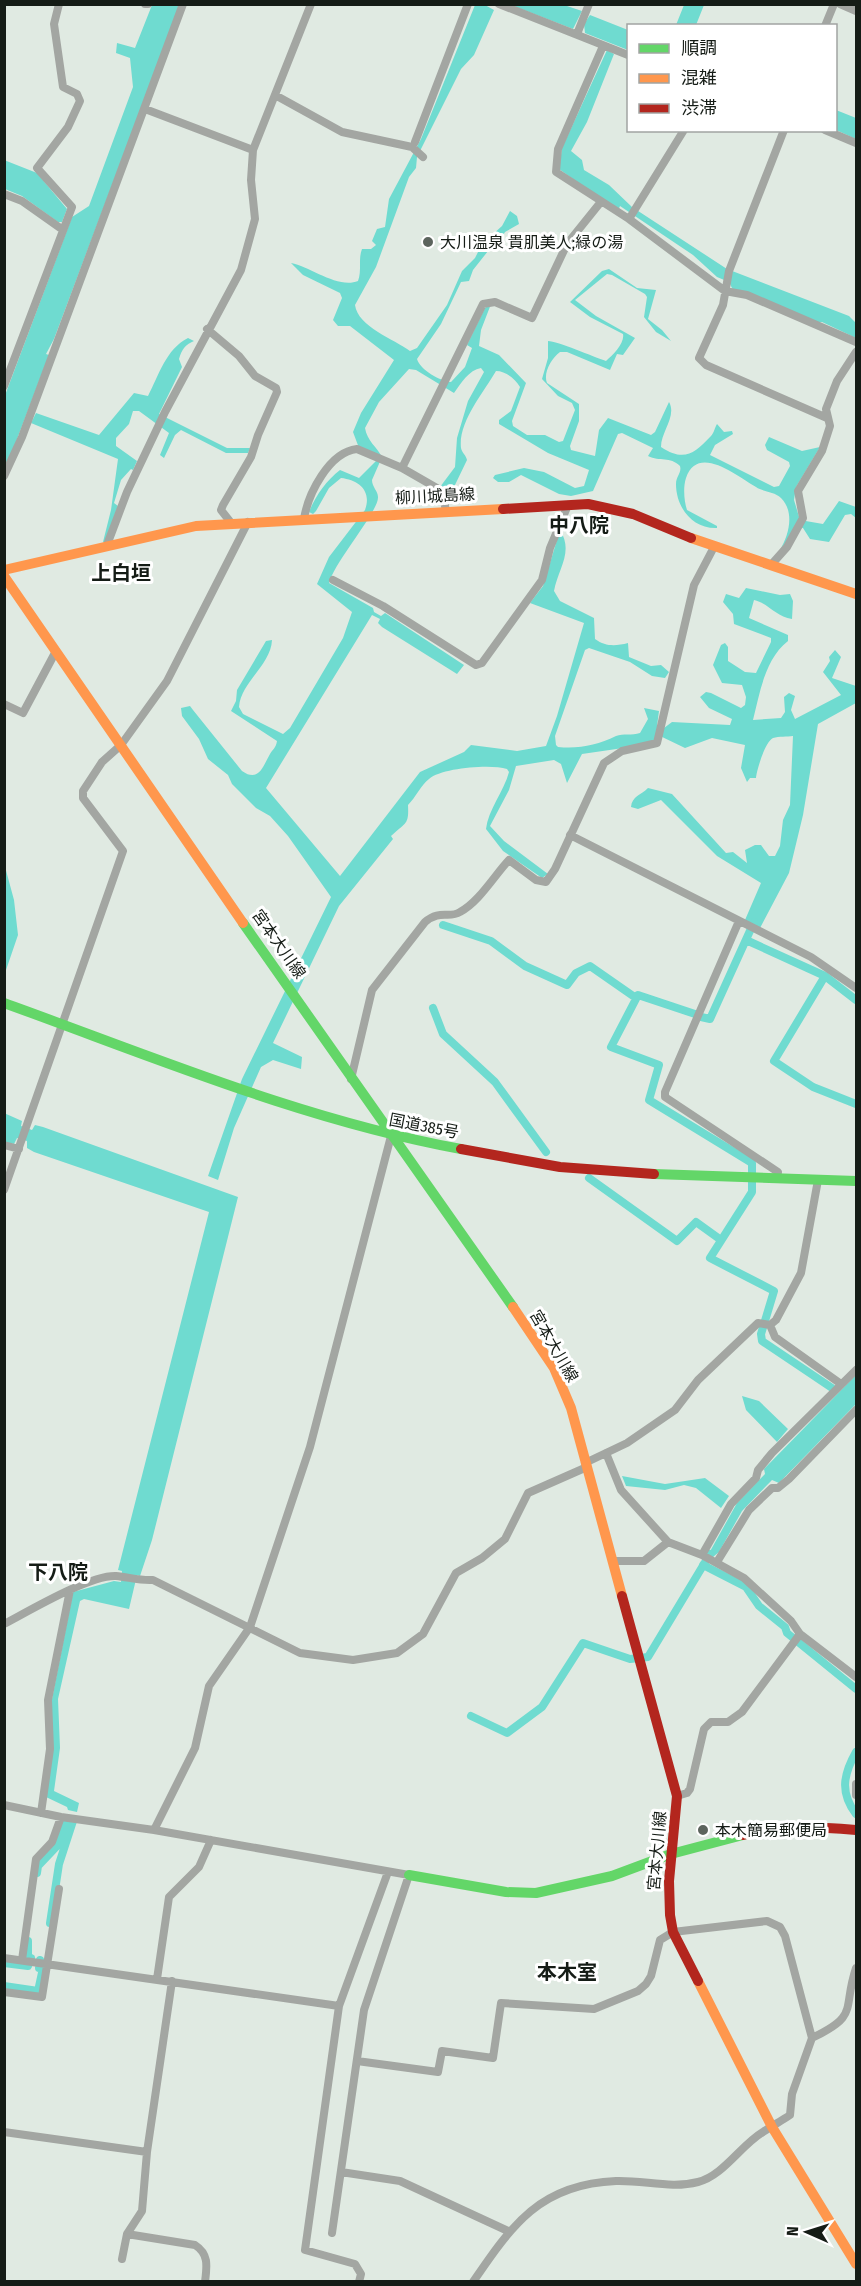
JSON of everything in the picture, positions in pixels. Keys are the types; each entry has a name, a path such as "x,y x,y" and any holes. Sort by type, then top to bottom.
{"main road":[{"name":"柳川城島線","path":"4,570 196,526 588,504 633,514 714,547 856,594"},
{"name":"宮本大川線","path":"4,576 554,1368 571,1408 676,1796 676,1829 671,1854 668,1903 673,1932 772,2127 856,2264"},
{"name":"国道385号","path":"4,1003 252,1094 391,1136 560,1167 743,1178 856,1181"},
{"path":"409,1875 506,1892 536,1893 558,1890 612,1876 671,1854 770,1828 796,1826 856,1830"}],"street":[{"path":"4,386 72,207 37,168 68,127 80,101 77,94 63,87 54,24 59,4"},
{"path":"4,476 22,436 183,4"},
{"path":"108,545 127,492 207,329 241,270 255,219 251,180 253,150 311,4"},
{"path":"413,144 468,4"},
{"path":"499,4 578,32 627,55"},
{"path":"826,24 834,4"},
{"path":"840,4 856,11"},
{"path":"578,32 588,9"},
{"path":"608,47 556,155 556,172 600,203 632,214 725,286 856,342"},
{"path":"275,95 342,132 413,144 423,157"},
{"path":"145,109 253,150"},
{"path":"632,214 683,132"},
{"path":"783,132 729,271 723,305 700,353 701,361 827,418"},
{"path":"830,132 856,143"},
{"path":"4,194 22,201 63,230"},
{"path":"402,468 483,304 495,302 532,318 567,244 600,203"},
{"path":"207,329 239,356 255,376 277,392 251,457 221,510 232,524"},
{"path":"771,565 788,547 803,518 798,491 818,460 830,426 826,410 837,381 856,352"},
{"path":"304,519 310,497 324,474 351,449 357,448 402,468 442,491 446,511"},
{"path":"333,580 382,606 476,665 482,663 542,580 550,548 568,505"},
{"path":"4,1190 123,851 83,798 83,791 102,762 121,745 167,681 248,522"},
{"path":"351,1078 372,990 425,922 434,914 458,914 468,907 509,860 536,880 546,882 555,869 604,764 622,751 653,746 660,738 669,683 692,593 714,547"},
{"path":"4,704 23,713 56,651"},
{"path":"570,835 811,957 856,988"},
{"path":"741,922 665,1092 665,1097 778,1172 771,1178"},
{"path":"154,1830 195,1748 209,1686 250,1627 310,1447 391,1136"},
{"path":"4,1144 19,1147"},
{"path":"4,1624 70,1590 117,1577 137,1581 153,1580 300,1653 352,1660 402,1650 423,1634 456,1573 482,1558 505,1539 528,1493 586,1465 643,1432 675,1410 698,1380 783,1307 801,1273 818,1180"},
{"path":"764,1324 775,1336 841,1384"},
{"path":"709,1558 731,1504 756,1478 758,1470 856,1370"},
{"path":"709,1558 749,1510 772,1488 778,1488 789,1479 856,1410"},
{"path":"606,1453 614,1478 621,1490 668,1542 709,1558 754,1585 790,1621 796,1639 856,1677"},
{"path":"613,1561 644,1561 668,1542"},
{"path":"41,1813 50,1749 48,1700 70,1590"},
{"path":"676,1796 687,1793 690,1789 698,1747 707,1725 715,1722 728,1722 742,1712 796,1639"},
{"path":"856,1784 856,1795"},
{"path":"4,1805 61,1817 154,1830 409,1875 364,2010 332,2233"},
{"path":"25,1960 36,1859 52,1842 61,1817"},
{"path":"157,1979 169,1897 199,1867 212,1840"},
{"path":"359,2282 361,2274 355,2264 305,2250 339,2006 388,1872"},
{"path":"4,1992 42,1997 45,1965 59,1888"},
{"path":"357,2061 438,2072 442,2051 493,2058 501,2003 594,2009 646,1984 651,1976 660,1940 673,1932 767,1921 780,1927 789,1948 793,1972 812,2028 812,2038 792,2094 790,2115 738,2151 714,2174 700,2182 678,2186 616,2181 570,2190 530,2210 508,2231 473,2282"},
{"path":"4,1958 339,2006"},
{"path":"812,2038 836,2026 848,2014 856,1968"},
{"path":"122,2259 128,2234 142,2211 147,2151 172,1981"},
{"path":"4,2132 147,2151"},
{"path":"341,2172 400,2181 508,2231"},
{"path":"128,2234 195,2245 203,2250 207,2259 205,2282"}],"water":[{"path":"152,5 180,5 5,466 4,398 72,217 89,206 133,87 130,58 116,53 117,43 135,48"},
{"path":"475,5 485,5 494,10 474,55 461,69 417,157 416,168 409,177 376,267 355,305 363,320 410,351 417,348 447,305 462,271 475,258 482,244 502,226 510,211 517,216 519,224 505,232 497,246 492,246 473,270 469,281 461,282 441,324 417,359 426,371 451,382 465,367 472,348 467,345 485,308 491,304 481,330 479,346 499,355 526,383 512,421 513,426 527,435 545,435 559,442 563,441 575,410 572,403 558,396 542,379 548,358 548,341 606,361 615,352 622,341 623,334 590,317 570,302 602,271 609,269 637,288 656,290 648,319 671,341 656,332 644,317 647,297 645,294 612,275 607,274 575,300 596,316 635,338 623,355 617,354 610,370 567,352 560,352 551,362 546,375 547,383 579,404 579,421 570,446 571,450 595,456 599,430 608,418 651,435 655,432 669,402 671,413 661,447 669,452 682,455 694,451 711,436 717,424 724,432 732,431 733,434 715,445 710,455 774,487 779,486 790,466 789,462 767,450 765,445 769,437 802,451 820,447 796,487 794,500 800,520 823,524 839,501 856,507 856,518 851,514 845,515 829,542 810,539 803,528 797,527 780,550 789,524 788,510 781,498 759,489 719,466 699,463 692,468 686,478 684,486 687,510 717,528 700,525 687,515 679,501 676,484 680,466 669,460 648,456 653,448 622,433 618,434 593,491 571,496 559,494 521,475 509,482 498,482 493,478 495,475 524,468 544,472 575,488 584,486 589,470 548,453 499,424 499,420 511,411 520,387 510,376 496,371 473,408 464,428 461,448 467,460 454,487 445,491 440,487 455,467 457,438 468,401 484,372 481,368 473,371 454,393 416,370 409,369 379,402 365,428 368,437 382,457 372,480 378,497 372,513 339,562 329,583 373,608 374,612 381,616 385,613 464,665 457,674 382,627 378,623 380,619 372,615 266,788 340,876 420,772 464,752 471,745 517,751 546,746 584,623 530,603 543,586 560,530 566,546 554,591 560,601 594,618 595,639 611,645 628,643 629,657 651,666 661,665 669,672 665,678 652,676 630,662 589,648 585,650 555,736 558,747 588,746 619,735 640,733 648,719 644,708 659,711 657,726 664,728 672,722 730,725 732,719 709,708 700,697 706,692 741,708 745,705 746,697 742,685 722,683 713,665 721,645 725,643 728,647 728,661 745,672 756,673 771,642 771,638 734,624 733,614 723,602 726,594 739,598 746,588 780,595 790,594 793,601 792,619 781,616 754,600 749,618 788,635 788,641 780,648 769,667 761,687 753,720 781,718 785,712 784,697 789,693 795,696 791,710 795,719 841,695 823,672 830,661 829,657 835,650 841,657 832,678 856,686 856,703 818,724 803,815 789,873 760,928 745,920 761,883 717,856 661,800 638,809 631,807 635,798 648,788 672,794 726,853 733,852 747,863 745,850 761,845 769,856 775,856 780,846 783,820 790,805 793,736 775,737 770,740 762,756 756,778 750,778 747,782 741,768 745,745 712,738 685,748 658,735 655,740 637,746 582,754 567,783 561,764 554,760 516,766 509,790 490,826 504,841 548,874 542,878 503,851 486,829 507,779 509,772 507,769 466,768 444,772 429,779 408,805 406,823 391,836 393,839 339,906 273,1043 302,1057 301,1069 273,1060 261,1067 234,1128 218,1180 208,1176 242,1079 331,897 288,836 270,816 256,808 232,784 228,775 208,759 199,739 182,716 181,708 190,706 242,771 256,774 263,768 277,741 231,711 236,701 237,690 266,641 272,640 267,658 245,690 239,707 243,714 283,734 290,728 343,638 352,612 317,584 329,557 365,510 367,497 358,484 341,478 329,488 316,511 313,514 309,512 322,489 340,470 359,478 376,461 359,448 353,432 361,413 394,360 350,326 338,326 333,320 342,298 340,293 303,275 291,263 333,280 350,283 358,281 362,249 371,249 376,245 372,241 377,229 385,227 389,199 421,139"},
{"path":"511,5 564,5 582,11 573,29"},
{"path":"684,5 704,5 696,24 676,24"},
{"path":"590,15 627,30 627,50 585,33 584,24"},
{"path":"607,50 614,54 587,122 571,151 582,160 584,170 609,185 632,207 727,269 849,316 856,323 856,338 822,322 812,323 734,292 729,282 717,277 693,255 620,206 618,211 559,169 562,148"},
{"path":"837,110 856,118 856,139 837,130"},
{"path":"4,160 37,173 67,209 62,222 58,222 22,196 5,189"},
{"path":"188,338 194,341 181,353 179,359 182,367 159,414 227,448 250,448 248,453 226,453 181,430 175,435 164,458 160,455 169,433 139,411 133,411 129,424 116,438 116,446 137,461 133,470 131,469 121,480 114,503 118,506 105,542 103,542 111,510 118,459 31,423 36,413 99,435 134,393 148,396 169,356 180,343"},
{"path":"4,863 14,900 18,935 5,973"},
{"path":"4,1113 22,1121 21,1126 32,1130 35,1125 43,1127 238,1197 152,1540 140,1576 137,1575 129,1609 84,1599 80,1601 58,1699 60,1748 54,1791 79,1803 77,1812 68,1810 67,1807 46,1797 52,1699 73,1592 114,1581 121,1582 122,1571 118,1570 209,1212 34,1152 27,1148 27,1141 17,1138 14,1144 5,1142"},
{"path":"856,1375 856,1404 779,1483 772,1480 742,1511 719,1552 713,1557 708,1555 737,1503 765,1474 764,1469"},
{"path":"742,1396 759,1401 788,1429 777,1442 746,1410"},
{"path":"622,1476 665,1484 705,1478 729,1496 721,1508 696,1488 684,1485 665,1490 626,1486"}],"waterway":[{"path":"701,1017 710,1019 754,922"},
{"path":"443,925 491,941 525,966 567,985 576,973 590,966 636,998"},
{"path":"746,940 825,976 856,1000"},
{"path":"825,976 774,1061 813,1087 856,1104"},
{"path":"695,1014 638,995 611,1047 659,1065 649,1100 752,1163 752,1192 710,1258 774,1291 761,1334 762,1341 832,1388"},
{"path":"433,1008 443,1034 495,1082 546,1152"},
{"path":"589,1178 677,1241 696,1222 721,1240"},
{"path":"471,1716 507,1733 542,1707 583,1643 630,1659 648,1657 710,1554"},
{"path":"703,1565 746,1587 759,1606 785,1627 787,1633 856,1689"},
{"path":"856,1752 848,1768 845,1784 847,1799 856,1814"},
{"path":"37,1873 38,1866 57,1846 66,1820 73,1821 59,1864 50,1923"},
{"path":"4,1963 28,1966 31,1958 28,1958 28,1941"},
{"path":"4,1986 38,1991 43,1968 39,1968 40,1960"}],"traffic: fast":[{"path":"243,923 513,1307"},
{"path":"4,1003 287,1104 344,1122 461,1149"},
{"path":"654,1174 856,1181"},
{"path":"409,1875 506,1892 536,1893 612,1876 671,1854 743,1835"}],"traffic: slow":[{"path":"4,570 196,526 503,509"},
{"path":"691,538 856,594"},
{"path":"4,576 243,923"},
{"path":"513,1307 554,1368 571,1408 622,1596"},
{"path":"698,1981 772,2127 856,2264"}],"traffic: jam":[{"path":"503,509 588,504 633,514 691,538"},
{"path":"461,1149 560,1167 654,1174"},
{"path":"622,1596 677,1796 669,1881 670,1915 673,1932 698,1981"},
{"path":"743,1835 785,1828 856,1830"}],"place":[{"name":"大川温泉 貴肌美人;緑の湯","path":"428,242"},
{"name":"本木簡易郵便局","path":"703,1830"}],"district":[{"name":"中八院","path":"579,525"},
{"name":"上白垣","path":"121,573"},
{"name":"下八院","path":"58,1572"},
{"name":"本木室","path":"567,1972"}]}
